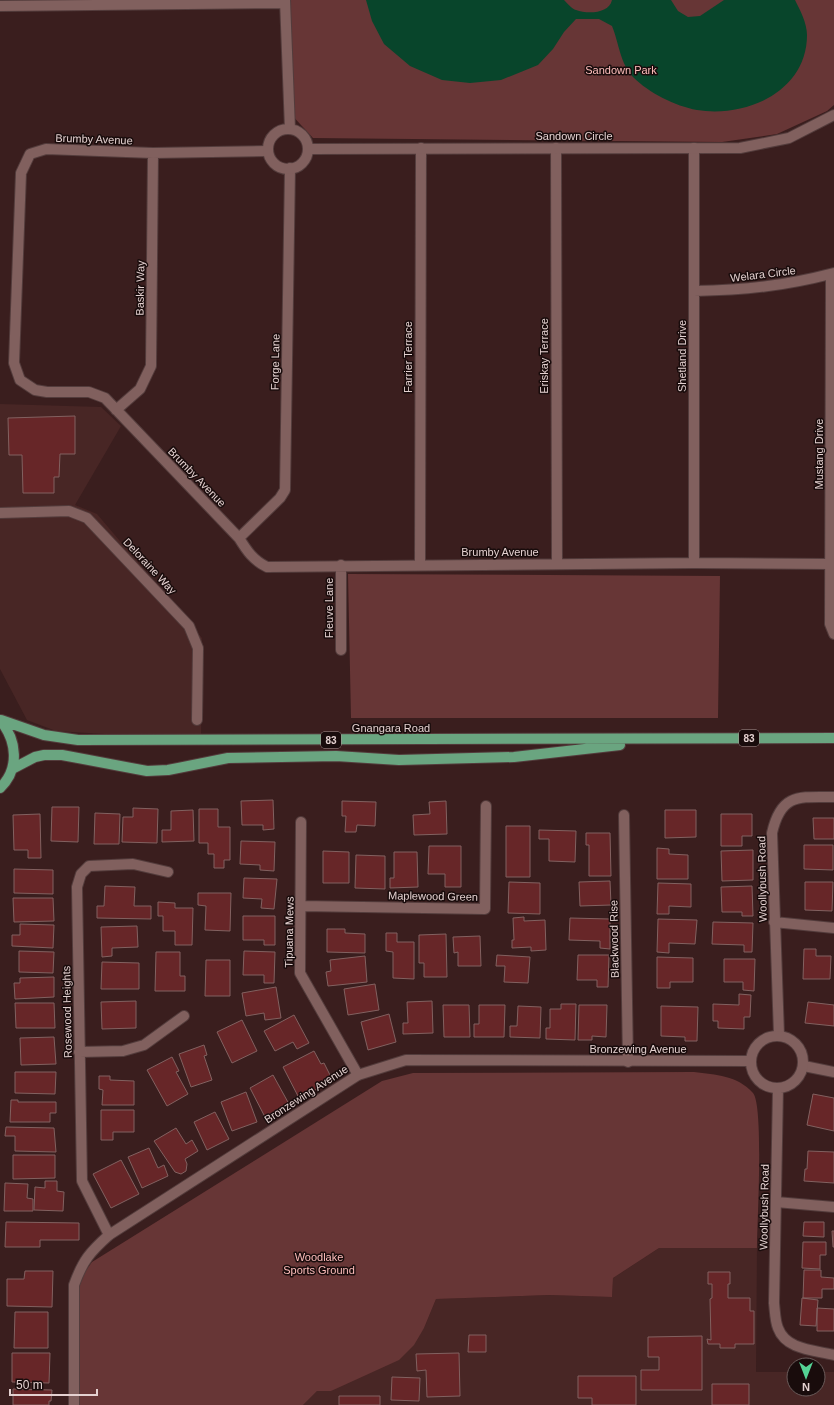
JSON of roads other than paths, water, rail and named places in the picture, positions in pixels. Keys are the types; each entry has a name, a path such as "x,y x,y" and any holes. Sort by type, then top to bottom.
{"main road":[{"name":"Gnangara Road","path":"0,720 44,735 78,740 834,738"},
{"name":"83","path":"0,720 8,731 13,743 15,756 9,777 0,788"},
{"name":"Gnangara Road","path":"12,769 44,755 62,755 147,771 168,770 228,758 336,756 399,760 514,757 664,739"}],"street":[{"path":"0,6 285,1 290,129"},
{"name":"Sandown Circle","path":"308,149 740,148 789,138 834,115"},
{"path":"284,129 290,129 296,130 305,138 308,149 304,160 295,167 290,168 278,166 269,157 268,151 268,145 273,134 284,129"},
{"name":"Farrier Terrace","path":"420,148 420,565"},
{"name":"Eriskay Terrace","path":"556,148 557,564"},
{"name":"Shetland Drive","path":"694,148 694,563"},
{"name":"Brumby Avenue","path":"268,151 154,153 46,149 30,154 21,173 14,363 20,380 34,390 89,392 105,398 239,538 250,556 257,562 267,567 341,565 694,563 830,564"},
{"name":"Baskir Way","path":"116,410 140,388 151,366 154,153"},
{"name":"Forge Lane","path":"239,538 280,498 285,490 290,168"},
{"name":"Welara Circle","path":"694,291 745,290 794,283 832,273"},
{"name":"Mustang Drive","path":"832,273 830,624 834,634"},
{"name":"Deloraine Way","path":"0,513 69,511 87,518 189,626 198,648 197,720"},
{"name":"Fleuve Lane","path":"341,565 341,650"},
{"name":"Woollybush Road","path":"779,1035 772,833 776,818 783,805 799,797 834,797"},
{"name":"Maplewood Green","path":"301,906 484,909 486,806"},
{"name":"Blackwood Rise","path":"624,815 628,1062"},
{"name":"Tipuana Mews","path":"301,822 300,973 358,1075"},
{"name":"Rosewood Heights","path":"109,1235 82,1182 77,888 81,874 89,866 133,864 168,872"},
{"path":"774,922 834,928"},
{"path":"79,1052 123,1051 144,1044 184,1016"},
{"path":"779,1035 787,1037 795,1042 803,1057 804,1066 802,1073 792,1084 778,1088 769,1087 756,1077 751,1061 756,1045 770,1036 779,1035"},
{"name":"Bronzewing Avenue","path":"74,1405 74,1285 80,1269 89,1253 109,1235 358,1075 406,1060 628,1062 751,1061"},
{"path":"804,1066 834,1072"},
{"name":"Woollybush Road","path":"778,1088 774,1303 777,1326 782,1337 793,1345 834,1355"},
{"path":"776,1202 834,1207"}],"park label":[{"name":"Sandown Park","path":"621,70"},
{"name":"Woodlake Sports Ground","path":"319,1263"}]}
